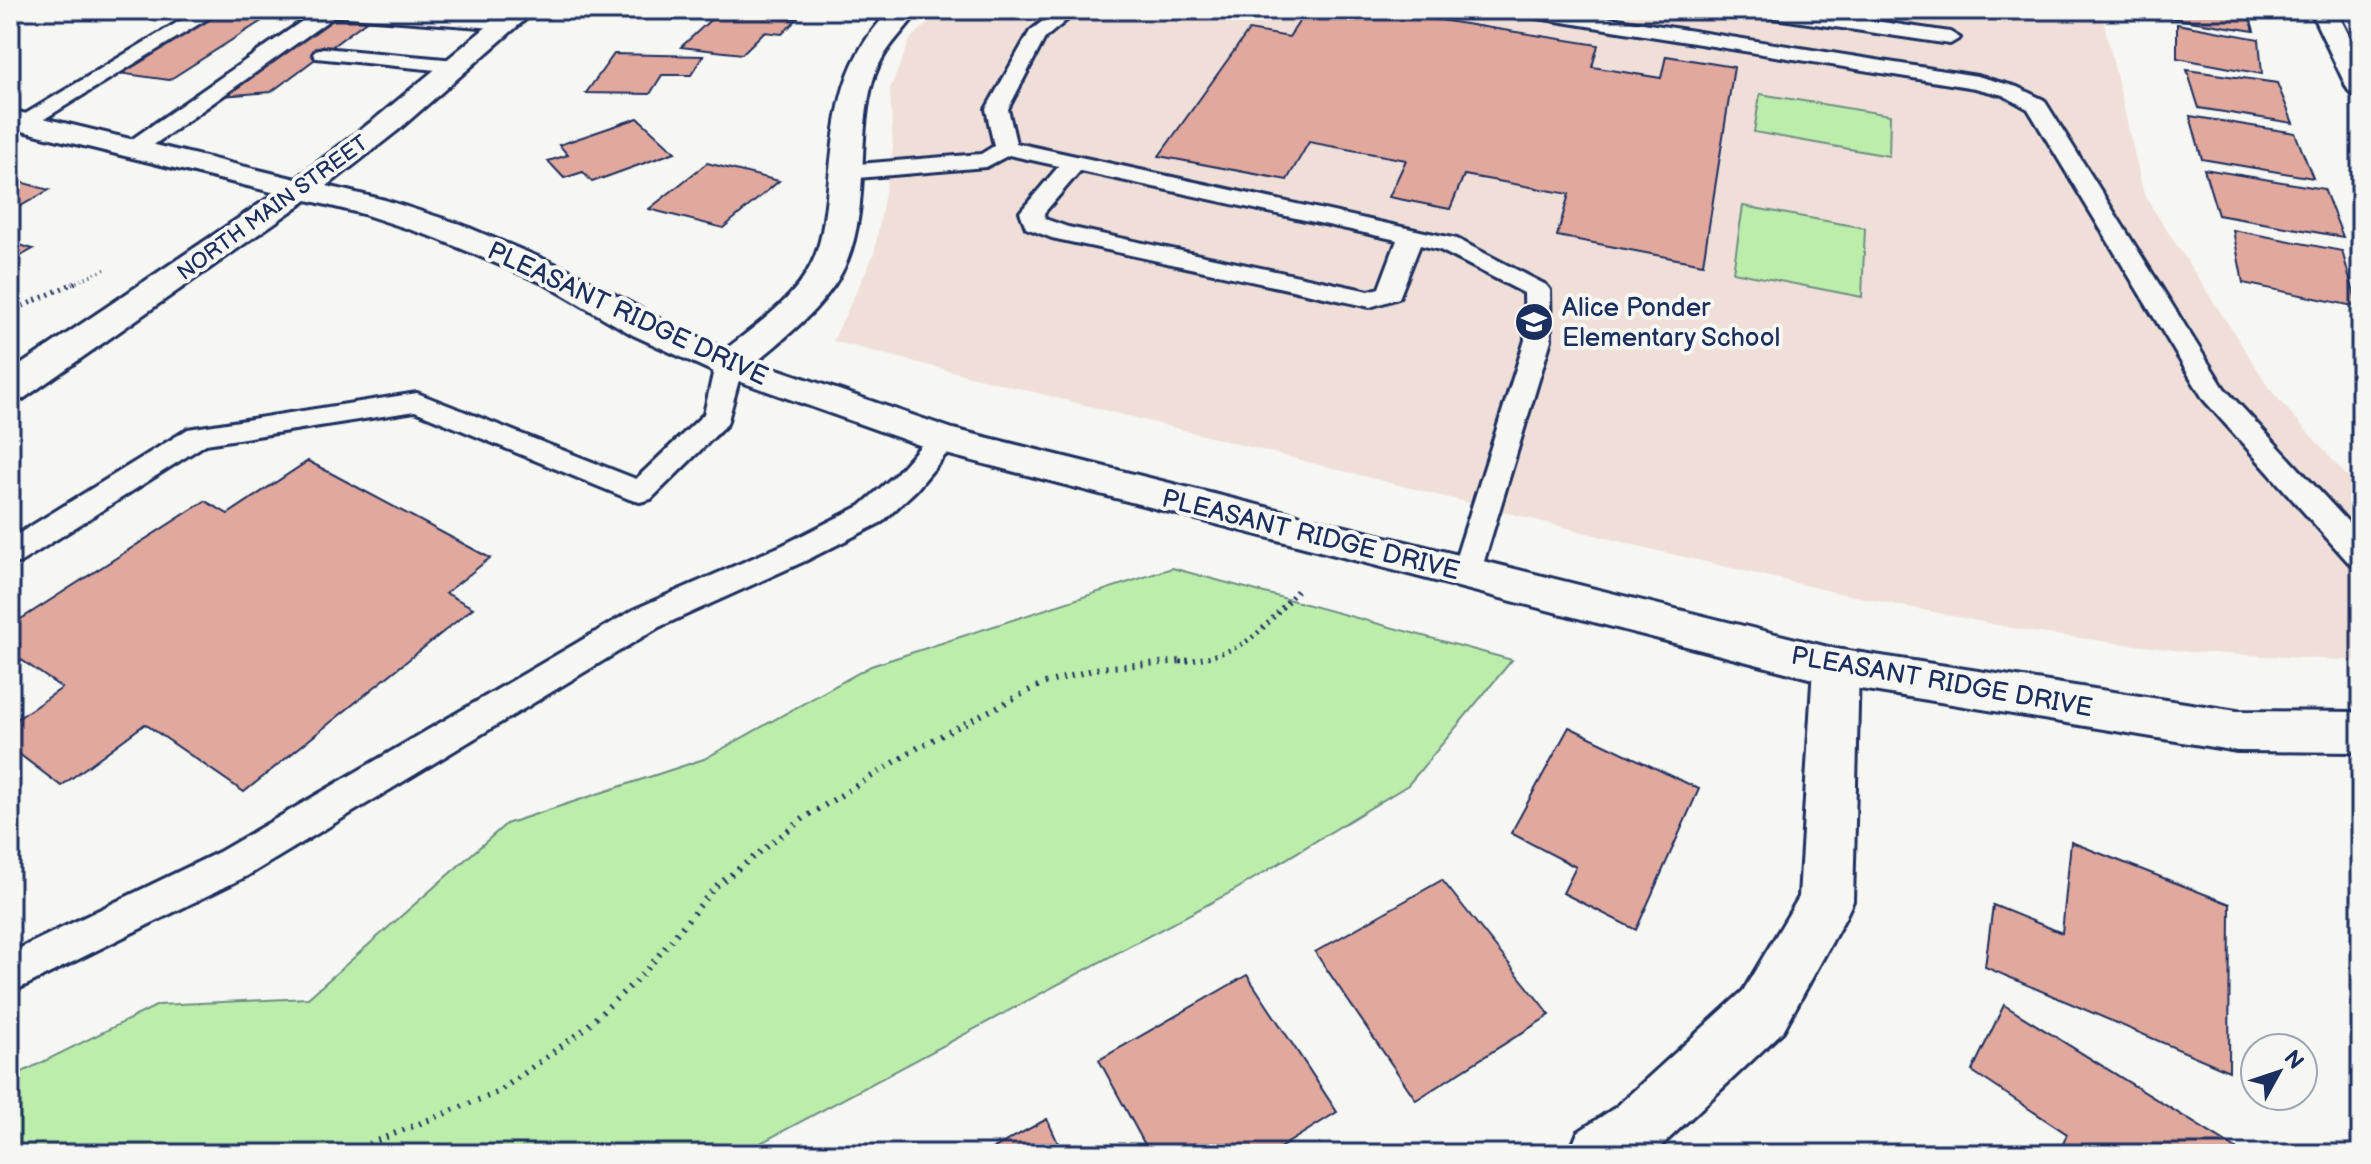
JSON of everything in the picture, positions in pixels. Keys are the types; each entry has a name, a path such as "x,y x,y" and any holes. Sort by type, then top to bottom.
{"street":[{"path":"729,365 802,304 829,264 846,172 850,104 864,61 896,18 906,10"},
{"path":"2323,10 2361,88"},
{"name":"NORTH MAIN STREET","path":"10,390 300,191 386,125 515,17"},
{"name":"PLEASANT RIDGE DRIVE","path":"16,121 374,207 448,231 557,277 646,327 729,365 942,440 1836,667 2237,731 2361,732"},
{"path":"1600,1154 1637,1128 1763,1011 1826,901 1836,667"}],"lane":[{"path":"16,121 212,10"},
{"path":"133,149 278,51 331,10 515,17"},
{"path":"1006,148 997,109 1037,35 1069,10"},
{"path":"1525,10 1977,82 2010,91 2036,105 2214,394 2361,556"},
{"path":"1761,10 1950,38"},
{"path":"1890,29 1892,69"},
{"path":"323,54 456,66"},
{"path":"846,172 986,160 1006,148 1448,244 1537,290 1538,340 1467,573"},
{"path":"1075,162 1032,212 1034,223 1061,233 1370,299 1390,293 1411,236"},
{"path":"10,554 198,436 417,402 640,492 717,417 729,365"},
{"path":"10,974 233,864 647,618 794,553 871,514 905,483 942,440"}],"path":[{"path":"10,312 118,264"},
{"path":"344,1154 498,1092 591,1022 644,973 715,887 804,818 919,747 1042,684 1100,668 1148,666 1221,656 1258,635 1300,587"}],"shaded area":[{"name":"Alice Ponder Elementary School","path":"943,10 2101,10 2144,195 2273,393 2361,492 2361,661 2190,652 2032,632 1834,592 1646,548 833,341 874,254 893,148 890,89 911,38"}],"green space":[{"path":"1760,94 1890,115 1889,156 1754,132"},
{"path":"1743,206 1865,228 1862,297 1733,272"},
{"path":"1172,568 1512,660 1408,785 1235,890 740,1154 10,1154 10,1078 158,1005 308,998 506,824 704,759 871,666"}],"building":[{"path":"221,10 279,10 169,80 118,73"},
{"path":"1307,10 1377,10 1598,45 1592,67 1661,78 1666,56 1734,67 1703,264 1557,236 1569,194 1464,175 1450,209 1389,197 1406,160 1309,142 1287,180 1159,156 1249,30 1289,37"},
{"path":"2157,10 2248,10 2254,31 2158,16"},
{"path":"720,11 797,19 782,34 764,32 742,54 681,47"},
{"path":"373,16 271,92 222,96 327,20"},
{"path":"2177,24 2259,39 2262,74 2177,58"},
{"path":"614,54 703,56 691,75 662,75 650,94 586,93"},
{"path":"2187,70 2277,83 2293,123 2199,108"},
{"path":"2190,116 2295,133 2313,178 2202,159"},
{"path":"638,118 675,152 592,182 583,172 564,178 548,161 568,155 559,145"},
{"path":"707,163 779,181 723,228 649,209"},
{"path":"2204,169 2324,189 2343,237 2218,215"},
{"path":"10,179 49,190 10,212"},
{"path":"2233,230 2342,251 2358,307 2243,283"},
{"path":"10,242 33,249 10,262"},
{"path":"308,461 490,558 446,593 473,608 244,792 145,724 61,786 10,747 10,724 62,688 10,652 10,626 205,501 228,514"},
{"path":"1569,727 1699,789 1636,930 1563,893 1576,867 1511,833"},
{"path":"2071,842 2230,904 2229,1071 1985,967 1993,905 2062,933"},
{"path":"1442,880 1550,1015 1416,1100 1315,952"},
{"path":"1247,975 1337,1112 1270,1154 1150,1154 1099,1060"},
{"path":"2004,1005 2236,1149 2234,1154 2059,1154 2067,1134 1972,1071"},
{"path":"1047,1119 1063,1154 983,1154"}],"place":[{"name":"Alice Ponder Elementary School","path":"1534,322"}]}
